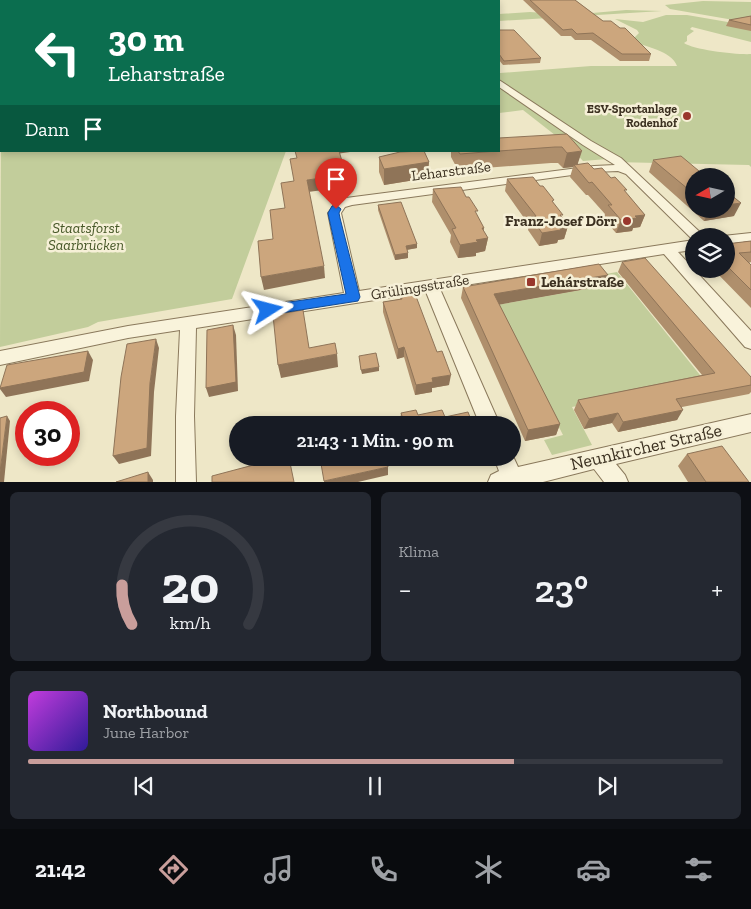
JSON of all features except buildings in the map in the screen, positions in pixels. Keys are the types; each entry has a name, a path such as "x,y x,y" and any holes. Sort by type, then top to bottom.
{"street":[{"path":"500,84 587,143 618,160 689,228"},
{"name":"Leharstraße","path":"354,297 334,218 334,213 341,204 366,198 594,169 608,168 630,172"},
{"path":"735,239 751,237"},
{"name":"Grülingsstraße","path":"0,358 68,343 188,322 685,246"},
{"path":"667,249 751,342"},
{"path":"431,286 486,416"},
{"path":"186,482 185,416 188,322"},
{"name":"Neunkircher Straße","path":"504,466 505,480 751,424"},
{"path":"598,458 618,482"}],"green space":[{"path":"703,1 751,2 751,23 670,9 665,5"},
{"path":"626,10 662,11 500,21 500,14 530,12 570,15"},
{"path":"666,15 687,15 751,26 751,42 692,27 690,29 694,31 687,36 687,41 684,43 697,48 736,54 751,54 751,167 749,165 613,162 607,159 583,161 569,146 523,110 500,113 500,73 591,66 677,66 670,56 631,41 639,33 637,30 615,19 643,22"},
{"name":"Staatsforst Saarbrücken","path":"1,152 286,152 232,299 98,322 88,327 0,347"},
{"path":"617,272 704,380 572,407 592,445 552,455 544,440 563,435 497,305 603,286 595,276"}],"place":[{"name":"ESV-Sportanlage Rodenhof","path":"687,116"},
{"name":"Franz-Josef Dörr","path":"627,221"},
{"name":"Lehárstraße","path":"531,282"}],"route":[{"path":"268,310 354,297 334,218 336,209"}]}
